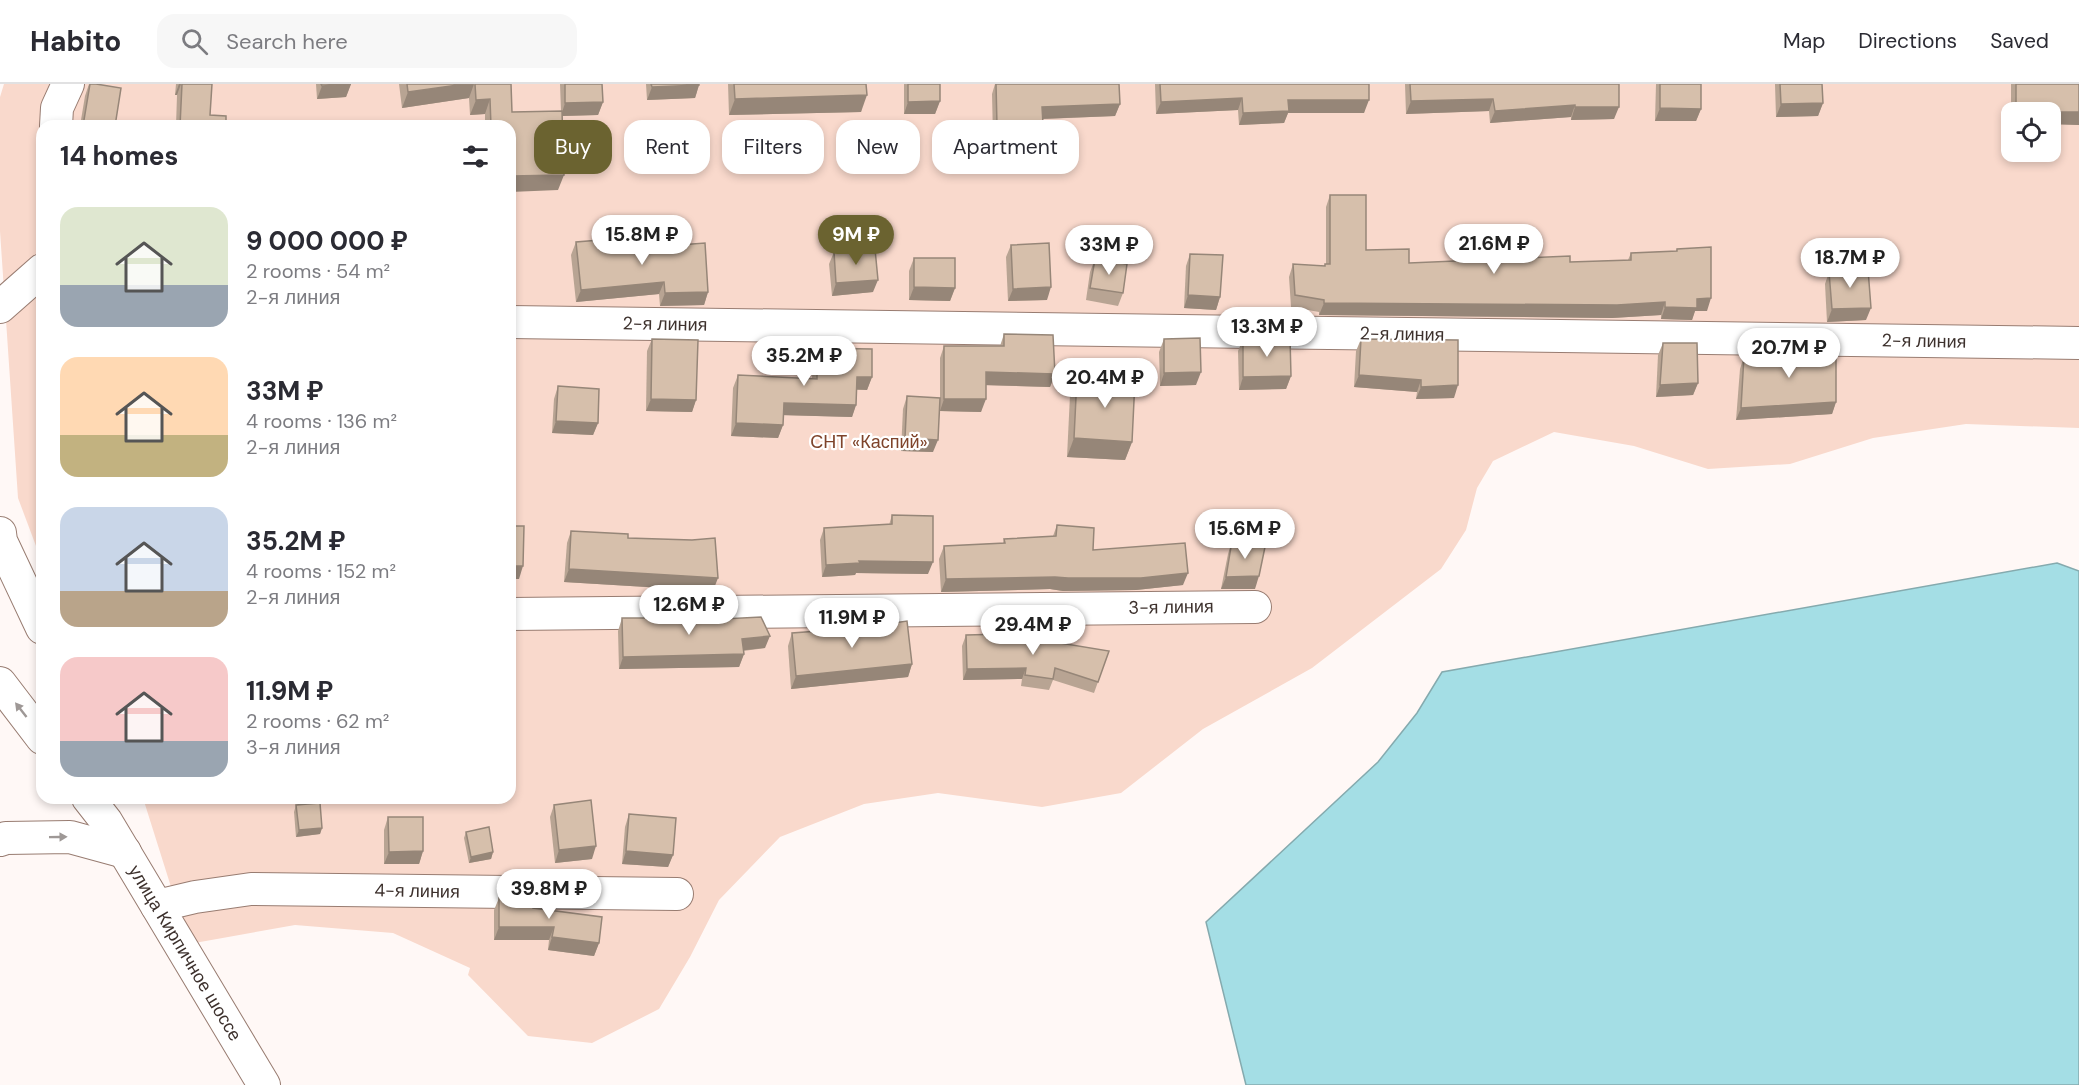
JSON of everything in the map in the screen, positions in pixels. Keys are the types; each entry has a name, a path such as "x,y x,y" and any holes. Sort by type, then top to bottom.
{"street":[{"path":"56,120 57,108 68,84"},
{"path":"0,307 36,275"},
{"name":"2-я линия","path":"516,321 2079,344"},
{"path":"0,533 1,541 36,613"},
{"name":"3-я линия","path":"516,614 1255,607"},
{"path":"0,683 36,730"},
{"name":"улица Кирпичное шоссе","path":"103,806 124,852 264,1085"},
{"path":"0,840 70,837 124,852"},
{"name":"4-я линия","path":"157,906 195,897 251,889 677,894"}],"green space":[{"name":"СНТ «Каспий»","path":"4,84 2079,84 2079,428 1966,424 1873,438 1790,464 1708,469 1634,446 1554,432 1493,461 1477,488 1466,530 1441,569 1312,668 1203,729 1121,793 1042,807 938,793 864,804 780,837 719,900 690,957 659,1009 592,1043 528,1036 468,975 470,968 393,933 295,925 189,944 145,804 516,804 516,120 36,120 36,546 18,498 0,231 0,97"}],"water":[{"path":"2057,563 2079,571 2079,1085 1246,1085 1206,922 1378,762 1417,713 1442,672"}],"building":[{"path":"90,84 121,88 116,120 84,120"},
{"path":"182,84 212,84 210,115 226,116 226,120 180,120"},
{"path":"321,84 351,84 322,86"},
{"path":"407,84 465,84 408,92"},
{"path":"475,84 511,84 512,112 562,111 562,120 534,120 534,174 564,175 516,176 516,120 491,120 490,99 476,100"},
{"path":"565,84 602,84 603,102 565,103"},
{"path":"651,84 699,84 699,85 652,87"},
{"path":"734,84 866,84 867,95 735,99"},
{"path":"908,84 940,84 940,101 908,102"},
{"path":"996,84 1119,84 1120,104 1042,107 1043,120 997,120"},
{"path":"1160,84 1369,84 1369,100 1288,100 1289,111 1243,113 1242,98 1161,102"},
{"path":"1410,84 1619,84 1619,107 1575,107 1575,105 1495,111 1493,99 1411,101"},
{"path":"1660,84 1701,84 1701,109 1660,108"},
{"path":"1780,84 1822,84 1823,103 1781,104"},
{"path":"2016,84 2079,84 2079,112 2061,112 2061,102 2016,102"},
{"path":"1330,195 1366,195 1366,250 1409,249 1409,263 1570,256 1570,262 1631,260 1631,253 1711,247 1711,298 1697,299 1697,308 1665,307 1665,302 1617,305 1324,303 1324,300 1295,295 1293,264 1325,266 1325,264 1330,264"},
{"path":"624,238 626,249 705,243 708,292 665,293 664,282 581,290 576,242"},
{"path":"1049,243 1051,287 1013,289 1011,245"},
{"path":"875,249 878,280 836,283 834,252"},
{"path":"1190,254 1223,255 1220,297 1188,295"},
{"path":"914,258 955,258 955,288 914,287"},
{"path":"1095,259 1127,264 1123,293 1090,288"},
{"path":"1868,269 1871,308 1832,309 1829,272"},
{"path":"1004,334 1053,335 1055,374 986,372 986,399 944,399 944,346 1004,346"},
{"path":"1200,338 1201,372 1164,373 1164,339"},
{"path":"1290,338 1291,376 1243,377 1243,339"},
{"path":"652,339 698,340 696,400 651,399"},
{"path":"1361,339 1458,340 1458,385 1421,387 1421,380 1359,375"},
{"path":"1663,343 1697,343 1698,383 1660,385"},
{"path":"817,348 872,349 872,377 857,377 856,405 784,403 783,425 736,423 738,375 817,379"},
{"path":"1836,350 1836,402 1741,408 1744,356"},
{"path":"1077,377 1135,380 1132,442 1074,438"},
{"path":"558,386 599,389 598,423 556,421"},
{"path":"907,396 940,398 938,440 905,438"},
{"path":"892,515 933,516 933,562 859,561 860,563 826,565 824,528 892,524"},
{"path":"1057,525 1094,528 1093,550 1185,543 1188,573 1141,578 946,579 944,546 1005,543 1004,539 1056,536"},
{"path":"516,526 524,526 523,566 516,566"},
{"path":"571,531 628,534 628,538 692,540 715,538 718,578 569,569"},
{"path":"1232,541 1265,547 1259,576 1226,577"},
{"path":"761,617 770,636 742,639 744,654 623,657 622,618"},
{"path":"907,621 912,664 796,676 792,633 859,628"},
{"path":"1005,634 1109,651 1098,682 1055,668 1053,679 1025,675 1026,668 967,669 966,635"},
{"path":"591,800 596,846 559,850 554,805"},
{"path":"320,804 322,828 299,830 296,805"},
{"path":"629,814 676,818 673,855 626,851"},
{"path":"388,817 423,817 423,851 389,852"},
{"path":"489,827 493,852 471,857 466,832"},
{"path":"499,898 533,898 533,908 602,917 599,943 552,937 554,927 499,927"}]}
